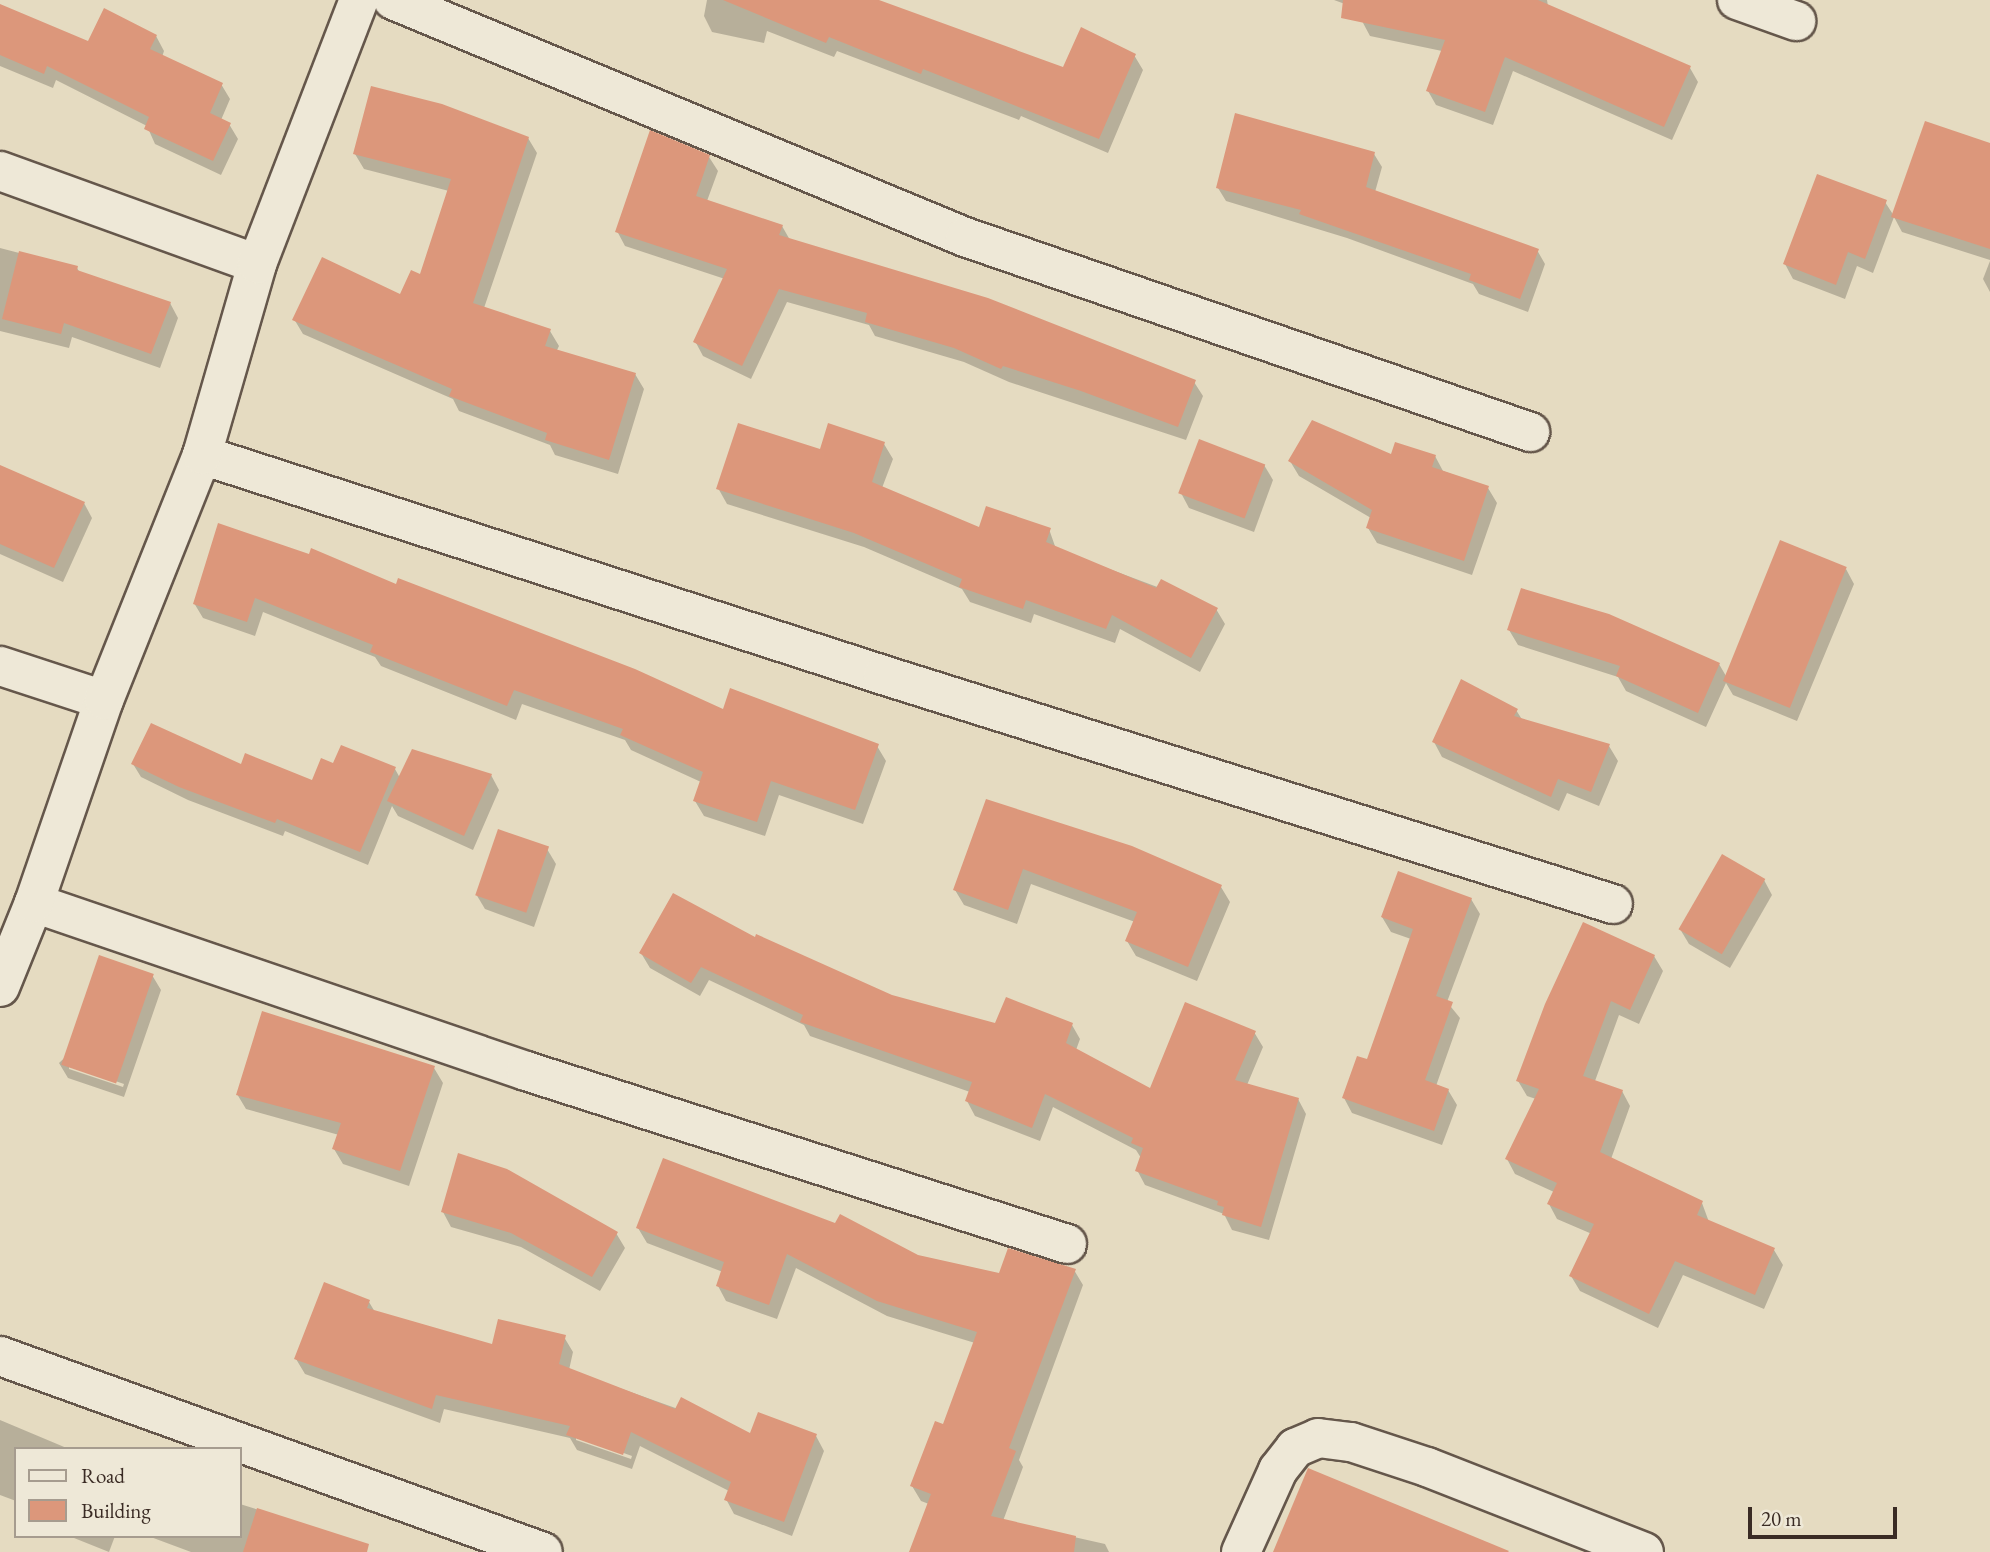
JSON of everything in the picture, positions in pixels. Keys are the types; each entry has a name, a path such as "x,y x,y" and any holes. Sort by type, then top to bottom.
{"street":[{"path":"0,987 34,903 104,700 202,455 257,264 359,0"},
{"path":"393,0 965,237 1530,432"},
{"path":"1737,0 1796,21"},
{"path":"0,171 257,264"},
{"path":"202,455 883,676 1613,904"},
{"path":"0,666 104,700"},
{"path":"34,903 526,1071 1067,1244"},
{"path":"0,1356 543,1552"},
{"path":"1241,1552 1278,1470 1295,1448 1318,1438 1351,1442 1427,1467 1644,1552"}],"building":[{"path":"723,0 879,0 1063,67 1081,27 1136,54 1099,139 923,69 921,74 829,37 826,43"},
{"path":"1343,0 1538,0 1691,66 1664,127 1505,57 1485,112 1426,91 1445,40 1341,18"},
{"path":"0,4 88,41 104,8 157,35 150,49 223,83 210,113 231,123 213,161 144,129 149,117 47,66 44,74 0,55"},
{"path":"371,86 442,104 529,137 473,303 551,329 545,346 636,373 609,460 545,440 547,433 449,396 452,389 292,320 322,257 400,294 411,270 420,274 451,179 353,154"},
{"path":"1235,113 1375,152 1366,187 1539,249 1520,299 1469,280 1471,274 1299,214 1301,210 1216,188"},
{"path":"1925,121 1990,143 1990,249 1891,217"},
{"path":"650,130 710,155 696,196 783,225 779,235 988,298 1196,380 1178,427 1081,391 1003,366 1001,369 954,348 865,322 867,313 779,289 742,366 693,342 727,269 615,232"},
{"path":"1817,174 1887,200 1865,259 1848,252 1836,285 1783,264"},
{"path":"19,251 78,266 77,270 171,302 151,354 64,323 61,334 2,319"},
{"path":"1312,420 1391,454 1395,442 1436,455 1432,467 1489,486 1464,561 1366,528 1372,510 1288,461"},
{"path":"738,423 820,449 828,423 885,442 872,482 979,527 986,506 1051,528 1046,542 1156,588 1161,579 1218,608 1191,658 1112,615 1106,629 1026,600 1023,609 959,587 962,579 854,533 716,489"},
{"path":"1199,439 1265,464 1244,519 1178,493"},
{"path":"0,465 85,502 54,568 0,544"},
{"path":"218,523 309,554 311,548 396,584 398,578 635,669 723,709 730,688 879,744 855,810 771,781 757,822 693,801 703,772 620,735 623,729 514,690 507,706 370,652 373,645 255,598 247,622 193,604"},
{"path":"1780,540 1847,567 1790,708 1723,681"},
{"path":"1521,588 1609,614 1720,663 1698,713 1616,676 1620,666 1507,630"},
{"path":"1461,679 1518,709 1514,716 1610,744 1591,792 1558,779 1551,797 1432,742"},
{"path":"151,723 241,764 245,753 312,780 321,758 333,763 341,745 396,767 360,852 277,819 275,823 179,787 131,764"},
{"path":"412,749 492,774 464,836 387,801"},
{"path":"986,799 1132,846 1222,885 1188,967 1125,941 1137,912 1023,869 1008,910 953,890"},
{"path":"498,829 549,847 526,913 475,895"},
{"path":"1722,854 1765,879 1722,954 1678,929"},
{"path":"1398,871 1472,898 1436,996 1453,1002 1425,1080 1449,1089 1434,1131 1342,1098 1357,1056 1367,1059 1413,929 1381,917"},
{"path":"673,893 755,937 756,934 892,995 995,1023 1006,997 1073,1023 1066,1043 1150,1088 1185,1002 1256,1031 1235,1080 1299,1098 1261,1227 1222,1215 1224,1207 1217,1205 1218,1201 1135,1171 1143,1148 1131,1143 1133,1138 1045,1094 1032,1128 965,1101 972,1082 800,1022 803,1015 701,967 691,983 639,953"},
{"path":"1583,922 1655,955 1630,1010 1611,1001 1583,1076 1623,1090 1600,1152 1703,1201 1697,1215 1775,1248 1755,1295 1675,1261 1649,1314 1569,1276 1594,1224 1547,1204 1557,1183 1505,1159 1539,1089 1516,1081 1545,1004"},
{"path":"99,955 154,974 116,1084 61,1065"},
{"path":"262,1011 435,1066 400,1171 332,1149 341,1123 236,1095"},
{"path":"458,1153 507,1169 618,1232 592,1277 511,1233 441,1212"},
{"path":"663,1158 835,1223 840,1214 918,1255 999,1273 1008,1248 1076,1269 1009,1448 1016,1451 991,1516 1076,1536 1074,1552 909,1552 931,1494 910,1486 935,1421 943,1424 977,1332 877,1301 787,1254 769,1305 716,1286 724,1262 636,1228"},
{"path":"324,1282 370,1300 367,1308 492,1344 498,1319 566,1335 559,1364 675,1409 681,1397 750,1433 758,1412 817,1434 784,1522 724,1500 731,1482 631,1432 623,1455 566,1435 570,1426 436,1395 432,1409 294,1359"},
{"path":"1308,1468 1509,1551 1273,1552"},
{"path":"257,1508 369,1544 367,1552 243,1552"}]}
